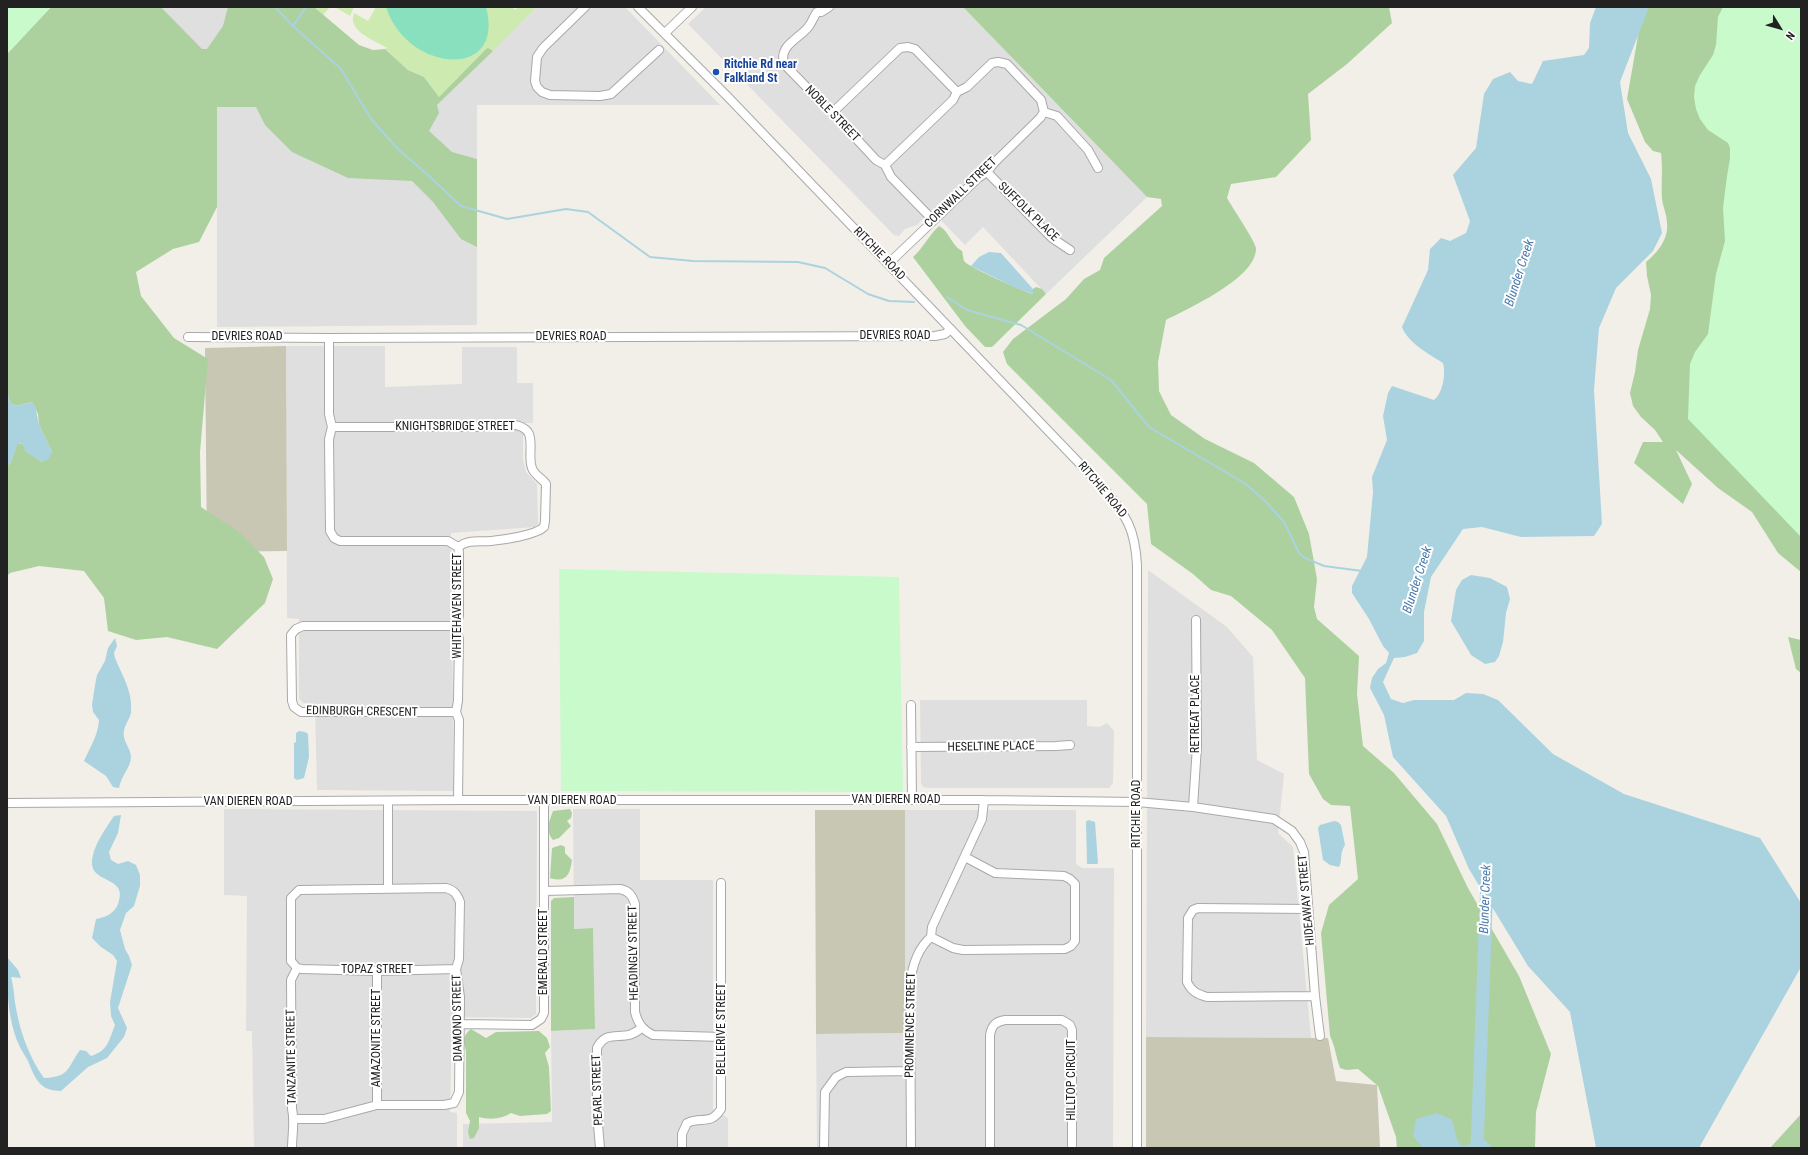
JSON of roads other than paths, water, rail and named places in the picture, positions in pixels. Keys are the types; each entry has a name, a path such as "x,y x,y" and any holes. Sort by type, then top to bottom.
{"street":[{"path":"585,7 543,48 537,57 535,81 537,87 542,92 550,95 600,96 611,94 659,50"},
{"name":"RITCHIE ROAD","path":"638,7 665,33 1105,490 1130,523 1136,544 1137,565 1137,1148"},
{"path":"665,33 692,7"},
{"name":"NOBLE STREET","path":"829,7 821,12 814,9 810,26 784,51 783,60 785,65 822,103 833,112 876,160 885,165 891,177 933,220"},
{"path":"833,112 900,48 908,47 915,49 957,92"},
{"path":"885,165 953,100 957,92 967,87 992,63 998,62 1007,64 1041,100 1044,112 1057,116 1088,150 1098,168"},
{"name":"CORNWALL STREET","path":"888,264 978,178 987,172 994,163 1040,118 1044,112"},
{"name":"SUFFOLK PLACE","path":"987,172 1052,238 1070,250"},
{"name":"DEVRIES ROAD","path":"188,336 329,338 934,336 945,334 951,329"},
{"name":"WHITEHAVEN STREET","path":"329,338 329,414 332,427 329,439 330,531 334,538 340,541 448,541 458,547 459,616 456,626 459,647 458,701 456,712 459,720 458,800"},
{"name":"KNIGHTSBRIDGE STREET","path":"332,427 480,427 492,424 519,426 525,429 529,435 532,469 546,484 544,527 535,532 491,541 472,540 464,542 458,547"},
{"name":"RETREAT PLACE","path":"1193,807 1198,746 1196,620"},
{"name":"EDINBURGH CRESCENT","path":"456,626 303,626 296,629 291,635 292,701 294,707 301,712 456,712"},
{"path":"911,705 912,800"},
{"name":"HESELTINE PLACE","path":"911,747 1056,746 1070,744"},
{"name":"VAN DIEREN ROAD","path":"7,804 458,800 984,800 1137,802"},
{"name":"PROMINENCE STREET","path":"911,1148 910,985 912,967 923,944 931,937 932,927 966,857 982,819 984,800"},
{"path":"388,801 388,888"},
{"name":"EMERALD STREET","path":"460,1024 532,1025 541,1019 544,1013 544,801"},
{"name":"HIDEAWAY STREET","path":"1137,802 1193,807 1274,819 1292,831 1300,842 1304,852 1315,996 1320,1036"},
{"path":"931,937 953,948 963,950 1065,949 1071,946 1075,941 1075,884 1070,878 1064,876 995,873 966,857"},
{"name":"BELLERIVE STREET","path":"682,1148 682,1134 687,1123 692,1120 710,1120 716,1117 721,1109 721,884"},
{"name":"DIAMOND STREET","path":"294,1119 324,1118 377,1105 444,1105 454,1103 459,1092 459,982 456,970 459,958 460,902 452,890 446,888 299,890 294,893 291,898 292,961 297,968"},
{"name":"HEADINGLY STREET","path":"544,891 620,889 626,891 632,896 635,904 635,1012 637,1022 642,1027"},
{"path":"1308,909 1198,908 1194,910 1188,918 1188,982 1190,989 1196,994 1207,997 1315,996"},
{"name":"TOPAZ STREET","path":"297,968 377,971 456,970"},
{"name":"TANZANITE STREET","path":"292,1148 292,1129 294,1119 292,1109 291,980 297,968"},
{"name":"AMAZONITE STREET","path":"377,971 377,1105"},
{"name":"HILLTOP CIRCUIT","path":"990,1148 991,1026 996,1022 1005,1020 1062,1020 1066,1022 1072,1030 1072,1148"},
{"path":"642,1027 653,1035 722,1037"},
{"name":"PEARL STREET","path":"600,1148 597,1114 597,1048 601,1040 605,1037 630,1036 638,1032 642,1027"},
{"path":"824,1148 825,1092 836,1077 846,1072 910,1071"}],"water":[{"path":"1596,7 1649,7 1620,82 1628,133 1651,179 1662,233 1653,251 1616,288 1599,328 1594,390 1602,524 1594,536 1521,537 1482,527 1463,529 1431,577 1424,612 1424,641 1417,653 1405,657 1394,658 1383,682 1391,699 1403,703 1414,700 1454,700 1466,693 1483,694 1498,700 1553,754 1624,794 1760,838 1801,903 1801,967 1699,1148 1596,1148 1570,1012 1528,966 1469,869 1446,816 1393,757 1384,715 1370,688 1372,678 1378,669 1386,663 1389,653 1383,646 1369,619 1352,593 1352,586 1367,557 1373,492 1372,477 1387,440 1383,416 1388,393 1392,386 1434,400 1442,388 1444,372 1443,363 1414,343 1402,327 1428,270 1430,249 1441,238 1450,241 1466,233 1470,221 1453,175 1476,148 1484,94 1493,79 1510,72 1518,81 1532,84 1543,61 1584,55 1589,48 1590,23"},
{"path":"989,252 1001,253 1033,289 1033,294 1016,288 971,266 979,257"},
{"path":"7,391 10,403 16,406 32,402 35,405 39,425 52,452 49,459 42,462 25,451 23,444 18,443 11,462 7,466"},
{"path":"1471,575 1490,578 1507,587 1510,599 1506,613 1503,642 1499,656 1495,662 1485,664 1471,655 1451,621 1456,590 1462,580"},
{"path":"115,638 117,646 114,653 115,658 127,685 131,705 131,713 124,734 131,754 131,761 119,788 113,787 106,776 84,761 95,736 99,720 93,712 92,705 97,675 105,661 108,648"},
{"path":"299,731 308,734 309,757 304,778 297,780 294,778 294,743 296,742 296,733"},
{"path":"121,815 118,833 109,852 111,860 118,864 128,861 136,865 140,875 140,886 134,906 126,913 120,930 125,949 132,965 118,1008 127,1028 124,1037 107,1058 88,1067 61,1091 47,1089 38,1082 32,1072 15,1035 8,1002 7,957 18,970 21,978 11,977 15,1004 23,1036 34,1062 44,1078 59,1076 67,1070 80,1050 86,1051 91,1056 97,1054 104,1048 115,1025 111,1016 110,1002 117,961 113,955 101,947 92,938 96,919 112,913 118,904 120,895 119,889 115,884 98,874 94,870 92,863 94,851 104,832 114,816"},
{"path":"1088,820 1095,822 1097,864 1087,864 1086,822"},
{"path":"1334,821 1341,825 1345,845 1342,851 1339,867 1330,865 1323,860 1318,828 1320,825"},
{"path":"1437,1113 1452,1120 1456,1137 1461,1146 1469,1145 1474,1139 1485,1140 1493,1148 1423,1148 1413,1136 1416,1119"}],"waterway":[{"path":"275,7 293,26 341,69 371,119 398,149 461,206 507,219 566,209 588,212 650,257 693,261 798,262 825,268 868,294 889,301 914,302"},
{"path":"293,26 306,7"},
{"path":"947,297 967,310 1021,325 1111,380 1149,427 1246,484 1266,502 1284,522 1299,553 1305,558 1324,566 1362,571"},
{"name":"Blunder Creek","path":"1477,1148 1487,880"}],"place":[{"name":"Ritchie Rd near Falkland St","path":"716,72"}]}
